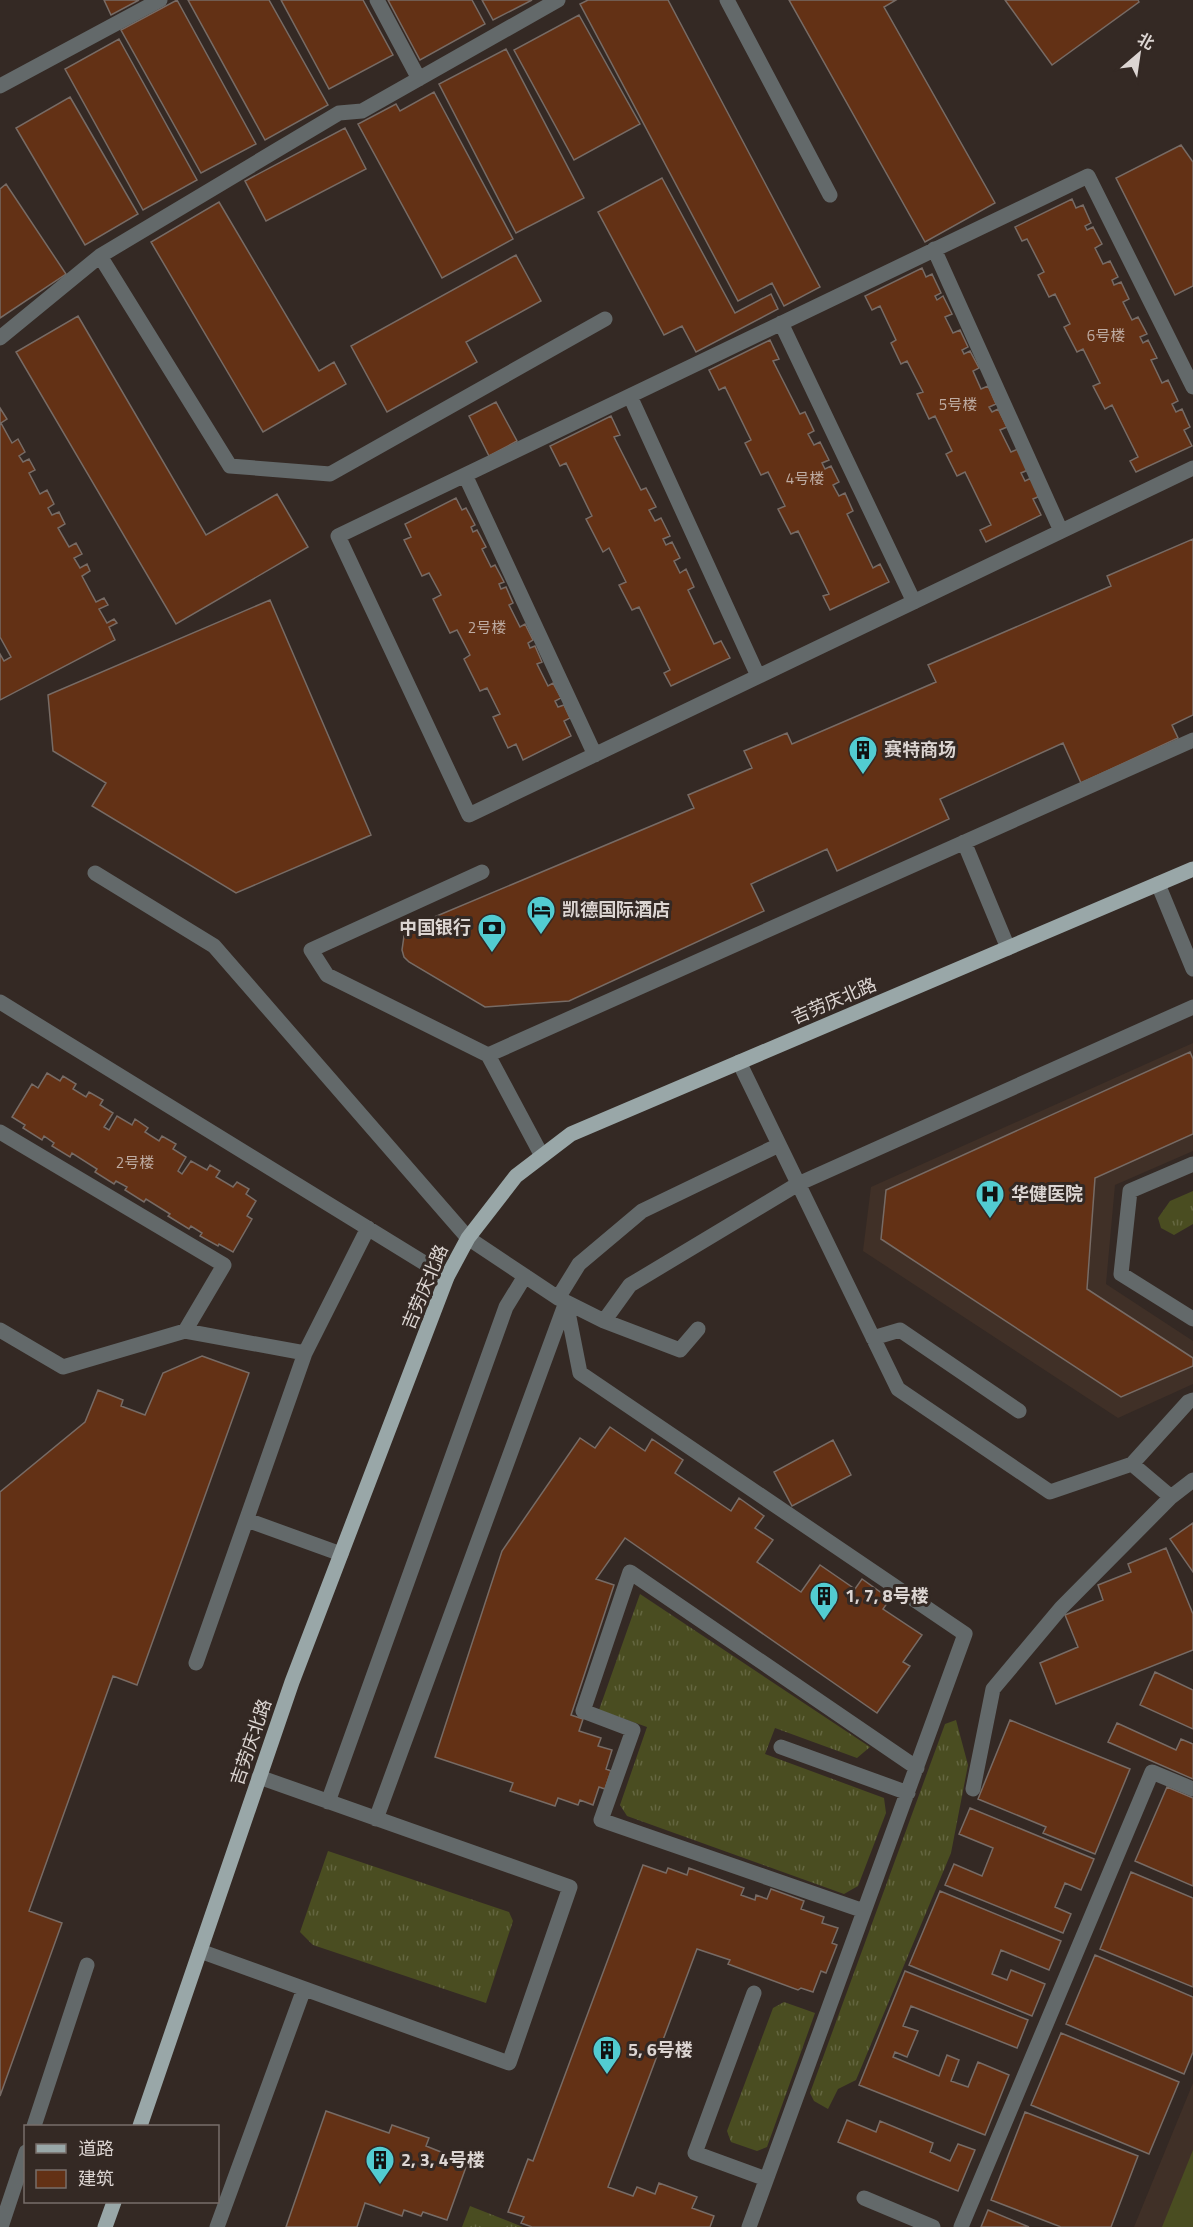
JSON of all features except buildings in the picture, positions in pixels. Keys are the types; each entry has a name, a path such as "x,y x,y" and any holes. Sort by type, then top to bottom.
{"main road":[{"name":"吉劳庆北路","path":"141,2125 292,1682 447,1277 468,1238 516,1176 571,1134 1193,869"},
{"path":"105,2227 114,2203"}],"lane":[{"path":"0,86 160,0"},
{"path":"377,0 418,79"},
{"path":"0,338 100,256 339,113 362,111 558,0"},
{"path":"727,0 830,195"},
{"path":"1193,387 1088,176 338,536 469,815 1193,468"},
{"path":"934,249 1061,531"},
{"path":"100,256 230,466 330,474 605,319"},
{"path":"781,323 914,602"},
{"path":"630,396 758,676"},
{"path":"465,475 595,754"},
{"path":"488,1055 1193,740"},
{"path":"964,842 1008,948"},
{"path":"482,872 311,950 327,975 488,1055 542,1156"},
{"path":"95,873 214,946 468,1238 562,1300 604,1321 680,1350 698,1329"},
{"path":"1158,884 1193,969"},
{"path":"0,1002 447,1277"},
{"path":"604,1321 630,1285 798,1184 1193,1007"},
{"path":"739,1062 898,1389 1050,1492 1132,1464 1188,1402 1193,1400"},
{"path":"0,1132 224,1265 185,1331"},
{"path":"376,1819 562,1300 579,1264 642,1211 779,1145"},
{"path":"1193,1164 1130,1191 1121,1274 1193,1319"},
{"path":"196,1663 305,1353 368,1228"},
{"path":"328,1802 506,1307 525,1276"},
{"path":"562,1300 580,1374 965,1634 749,2227"},
{"path":"0,1330 63,1367 185,1331 305,1353"},
{"path":"873,1338 900,1330 1019,1411"},
{"path":"1132,1464 1171,1497"},
{"path":"973,1789 993,1689 1061,1608 1171,1497 1193,1480"},
{"path":"247,1520 341,1554"},
{"path":"864,1911 601,1820 633,1730 583,1711 630,1572 917,1768"},
{"path":"781,1747 908,1793"},
{"path":"961,2227 1152,1772 1193,1789"},
{"path":"200,1950 509,2063 570,1887 259,1777"},
{"path":"35,2125 87,1965"},
{"path":"217,2227 304,1989"},
{"path":"754,1993 695,2153 766,2179"},
{"path":"1,2227 24,2158"},
{"path":"864,2198 933,2227"}],"shaded area":[{"name":"华健医院","path":"1193,1043 1193,1151 1115,1185 1106,1284 1193,1341 1193,1384 1118,1418 863,1251 871,1187"},
{"path":"1193,2083 1193,2227 1134,2227"}],"green space":[{"path":"1193,1191 1193,1224 1174,1235 1161,1228 1158,1218 1170,1201"},
{"path":"640,1594 870,1747 857,1758 775,1728 765,1754 884,1798 886,1813 858,1886 844,1894 627,1816 620,1805 647,1727 599,1710"},
{"path":"956,1720 968,1765 951,1853 856,2080 838,2089 828,2109 814,2101 810,2093 945,1724"},
{"path":"328,1851 509,1912 513,1921 486,2003 313,1945 300,1932"},
{"path":"784,2002 815,2013 767,2147 757,2151 731,2142 727,2131 773,2008"},
{"path":"1193,2150 1193,2227 1162,2227"},
{"path":"470,2206 523,2227 462,2227"}],"place":[{"name":"赛特商场","path":"863,776"},
{"name":"凯德国际酒店","path":"541,936"},
{"name":"中国银行","path":"492,954"},
{"name":"华健医院","path":"990,1220"},
{"name":"1, 7, 8号楼","path":"824,1622"},
{"name":"5, 6号楼","path":"607,2076"},
{"name":"2, 3, 4号楼","path":"380,2186"}]}
